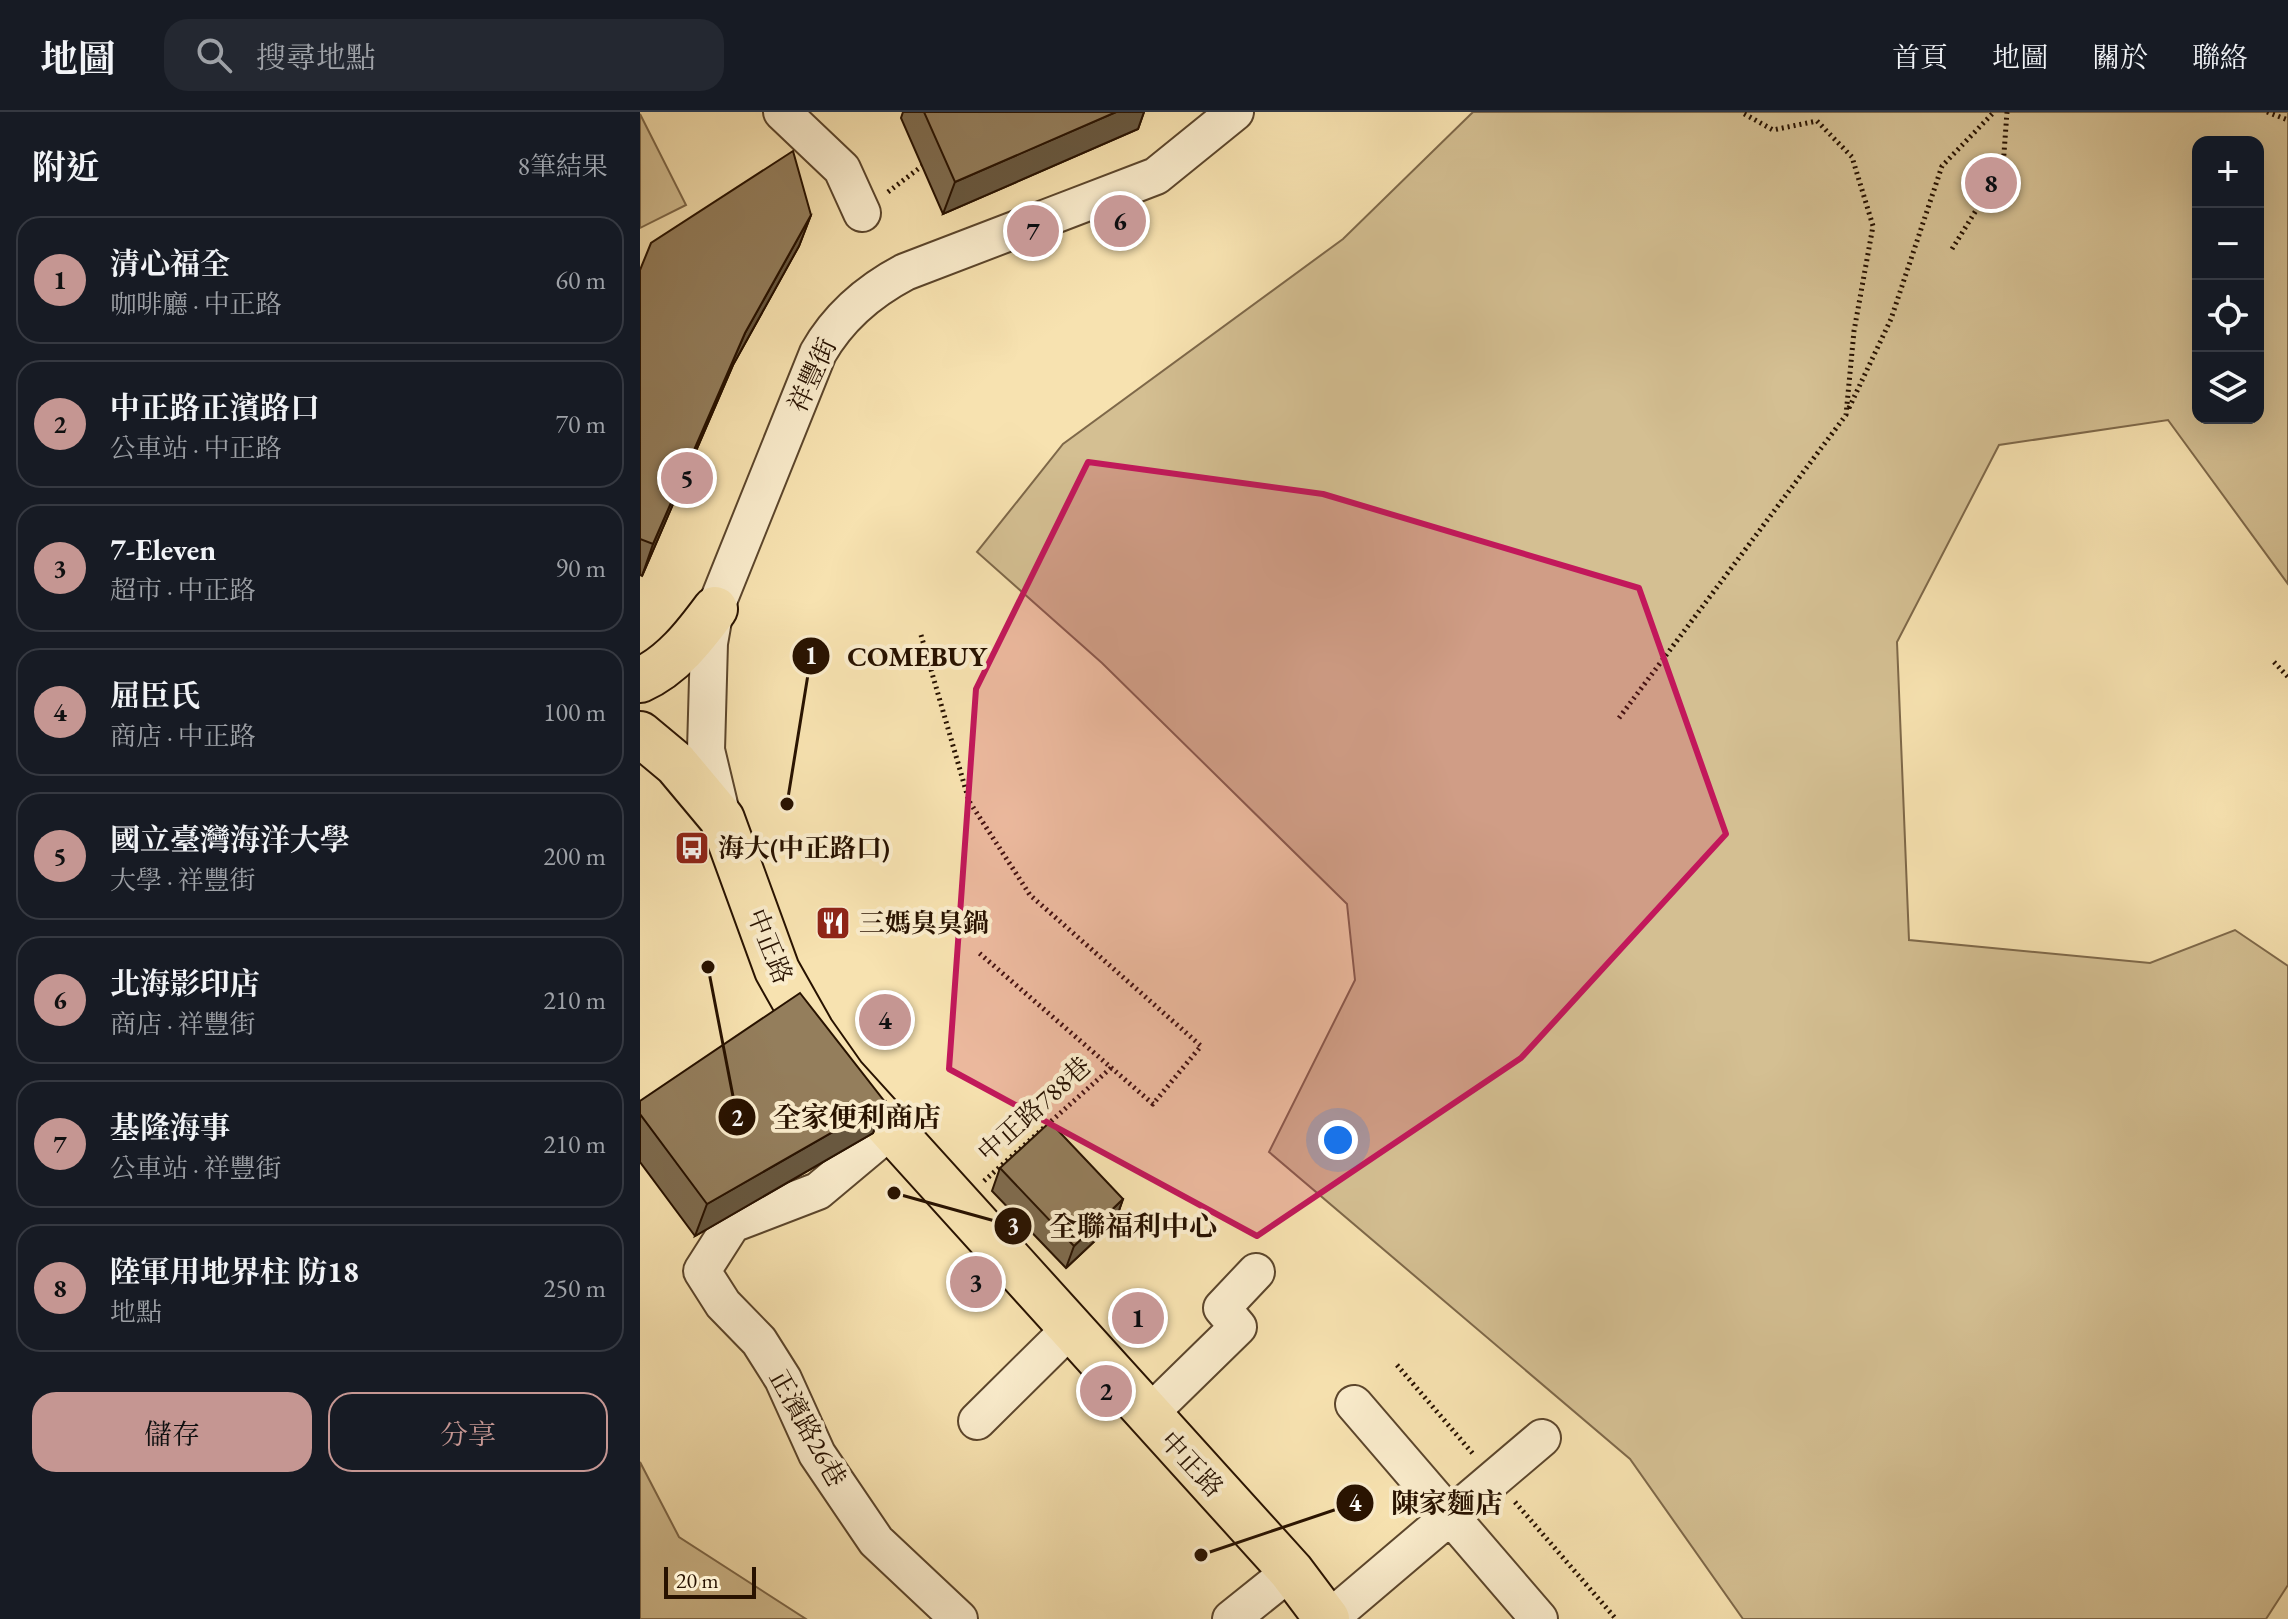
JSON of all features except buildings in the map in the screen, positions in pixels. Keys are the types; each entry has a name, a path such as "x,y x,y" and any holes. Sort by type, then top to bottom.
{"main road":[{"path":"640,680 671,660 695,637 715,609"},
{"name":"中正路","path":"640,734 676,764 722,819 777,970 783,1013 892,1129 1147,1416 1291,1571 1328,1619"}],"street":[{"path":"782,112 842,169 862,213"},
{"name":"祥豐街","path":"722,819 706,750 709,643 715,609 818,353 850,310 905,272 1156,176 1235,112"},
{"name":"正濱路26巷","path":"892,1129 818,1191 732,1224 702,1271 723,1304 759,1341 783,1379 817,1454 876,1541 959,1619"},
{"path":"1147,1416 1238,1327 1222,1308 1256,1272"},
{"path":"977,1421 1070,1329"},
{"path":"1354,1404 1539,1619"},
{"path":"1328,1619 1542,1438"},
{"path":"1231,1619 1291,1571"}],"path":[{"path":"1741,112 1773,130 1817,121 1852,157 1873,226 1854,331 1846,415"},
{"path":"1619,718 1846,415 1891,319 1942,166 1994,112"},
{"path":"1952,249 2003,167 2007,112"},
{"path":"2267,112 2288,120"},
{"path":"862,213 922,166"},
{"path":"921,635 969,801 1030,895 1201,1046 1153,1104 1112,1067"},
{"path":"2274,662 2288,677"},
{"name":"中正路788巷","path":"959,1203 1112,1067 978,952"}],"highlighted area":[{"path":"1088,462 1323,494 1639,588 1726,834 1521,1058 1257,1236 949,1069 976,689"}],"shaded area":[{"path":"1473,112 2288,112 2288,584 2168,420 1999,445 1897,642 1909,940 2150,963 2235,930 2288,966 2288,1585 2266,1619 1743,1619 1630,1459 1269,1152 1355,980 1347,904 1102,663 977,552 1063,444 1343,239"},
{"path":"640,114 686,205 640,228"},
{"path":"640,1462 679,1537 806,1619 640,1619"}],"place":[{"name":"陸軍用地界柱 防18","path":"1991,183"},
{"name":"北海影印店","path":"1120,221"},
{"name":"基隆海事","path":"1033,231"},
{"name":"國立臺灣海洋大學","path":"687,478"},
{"name":"COMEBUY","path":"787,804"},
{"name":"海大(中正路口)","path":"692,848"},
{"name":"三媽臭臭鍋","path":"833,923"},
{"name":"全家便利商店","path":"708,967"},
{"name":"屈臣氏","path":"885,1020"},
{"name":"全聯福利中心","path":"894,1193"},
{"name":"7-Eleven","path":"976,1282"},
{"name":"清心福全","path":"1138,1318"},
{"name":"中正路正濱路口","path":"1106,1391"},
{"name":"陳家麵店","path":"1201,1555"}]}
